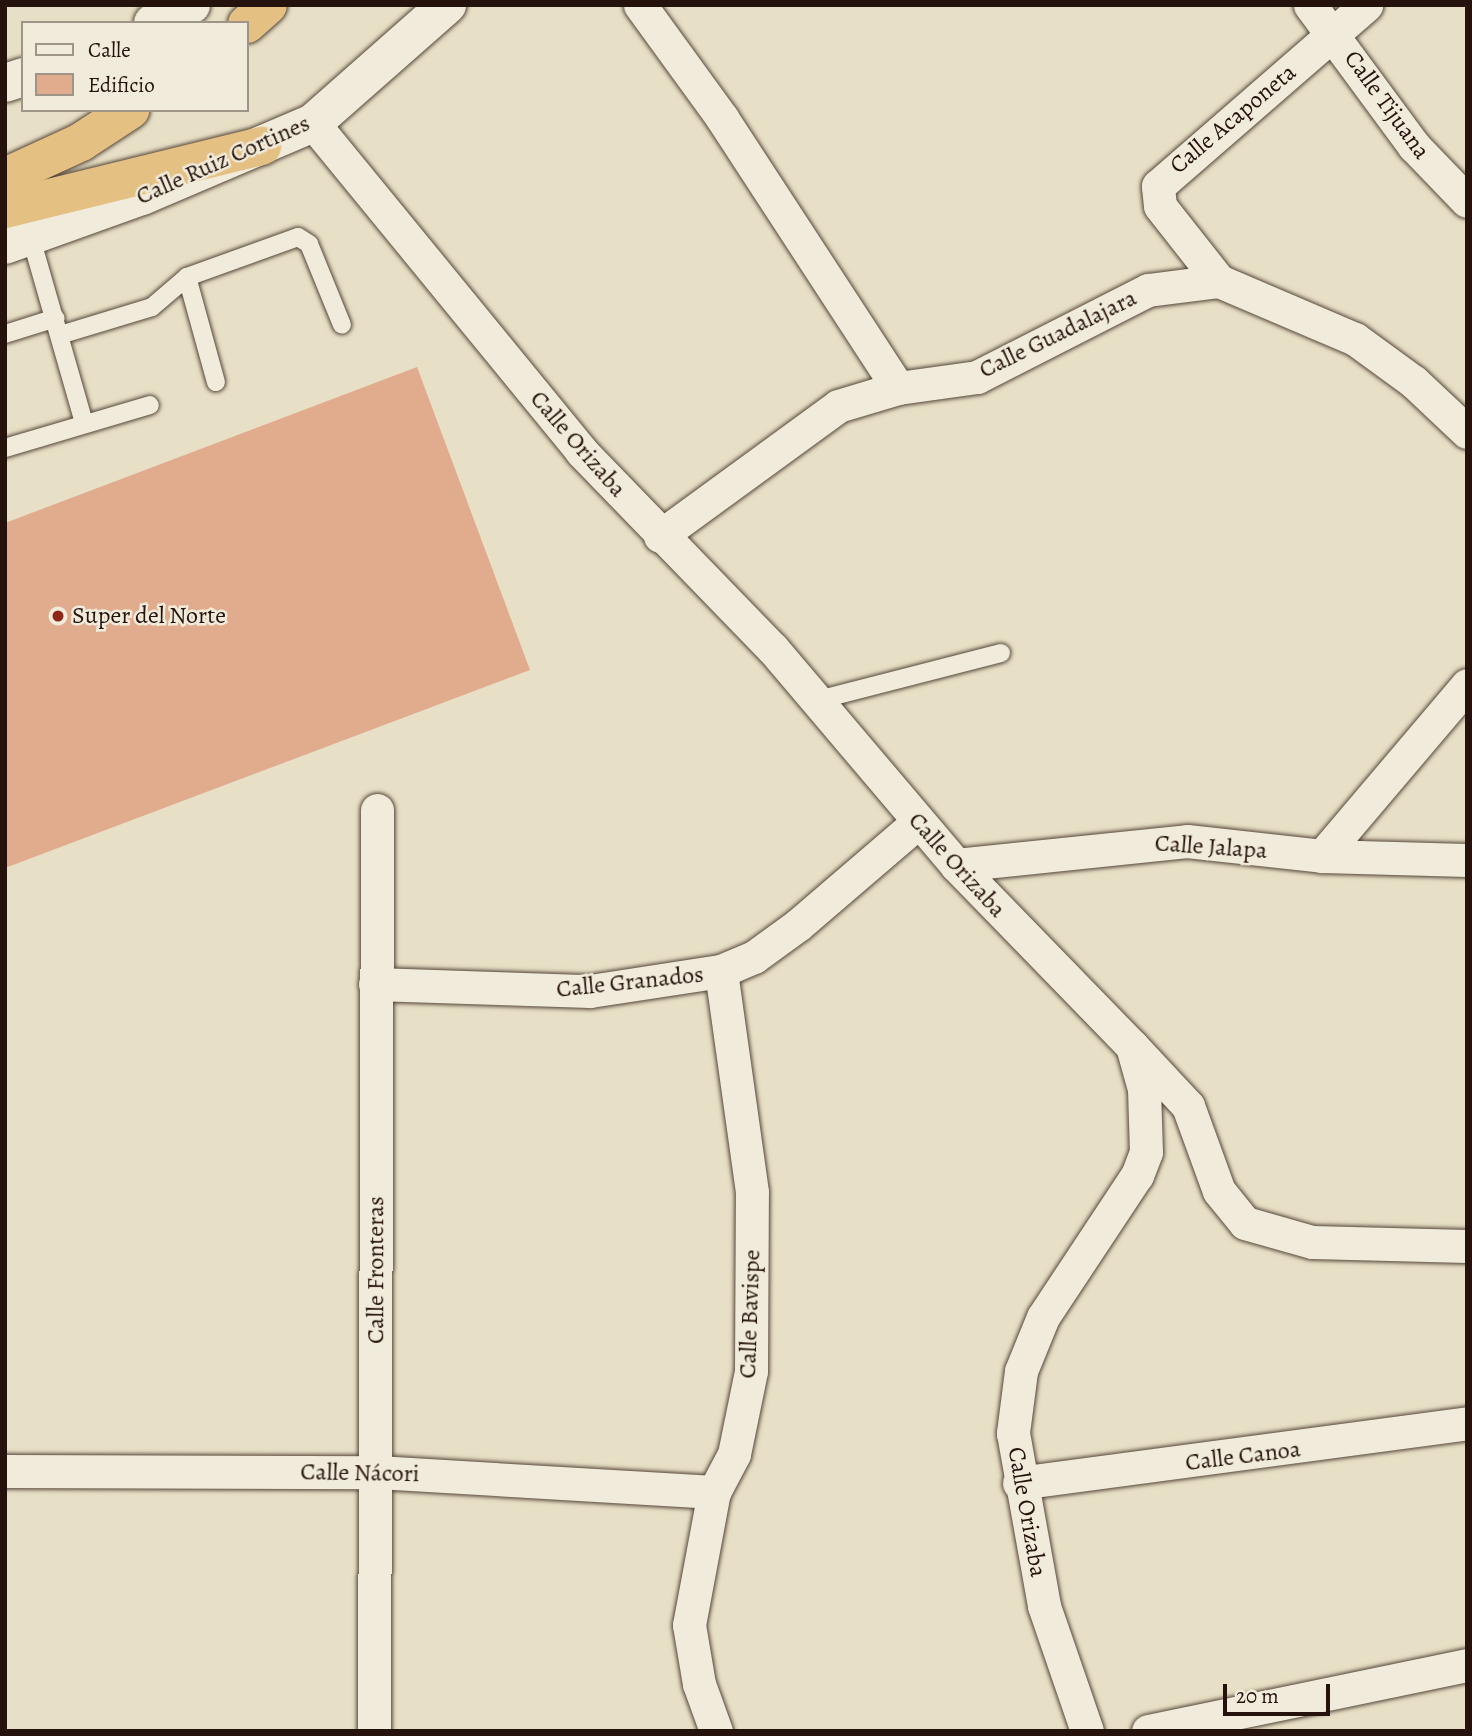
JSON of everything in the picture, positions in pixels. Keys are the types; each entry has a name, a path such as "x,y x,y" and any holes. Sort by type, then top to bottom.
{"highway":[{"path":"248,23 268,5"},
{"path":"5,177 81,142 127,112"},
{"path":"22,205 262,146"}],"main road":[{"path":"157,21 191,5"},
{"name":"Calle Ruiz Cortines","path":"18,242 262,146 313,123 447,5"}],"street":[{"path":"640,5 722,118 898,388"},
{"name":"Calle Tijuana","path":"1310,5 1336,33 1414,146 1467,201"},
{"name":"Calle Acaponeta","path":"1219,281 1160,206 1158,186 1366,5"},
{"name":"Calle Orizaba","path":"313,123 581,451 818,700 917,823 1132,1046 1144,1089 1146,1152 1137,1175 1043,1317 1021,1371 1013,1433 1019,1483 1044,1606 1087,1731"},
{"path":"1219,281 1355,339 1414,382 1467,432"},
{"name":"Calle Guadalajara","path":"660,536 838,406 898,388 977,377 1148,290 1219,281"},
{"path":"1321,856 1467,685"},
{"name":"Calle Fronteras","path":"373,1731 377,1472 377,810"},
{"name":"Calle Granados","path":"375,985 590,991 721,971 754,957 798,925 917,823"},
{"name":"Calle Jalapa","path":"956,865 1187,841 1321,856 1467,860"},
{"name":"Calle Bavispe","path":"716,1731 699,1684 689,1625 714,1492 734,1454 751,1371 752,1192 721,971"},
{"path":"1132,1046 1188,1106 1219,1191 1245,1223 1312,1242 1467,1246"},
{"name":"Calle Canoa","path":"1019,1483 1467,1423"},
{"name":"Calle Nácori","path":"5,1471 377,1472 714,1492"},
{"path":"1148,1731 1467,1665"}],"lane":[{"path":"5,334 58,327 152,307 187,277 298,237 309,244 342,325"},
{"path":"18,242 58,327 84,423"},
{"path":"187,277 216,382"},
{"path":"5,447 150,405"},
{"path":"818,700 1002,653"}],"building":[{"path":"417,367 530,670 5,868 5,523"}],"place":[{"name":"Super del Norte","path":"58,616"}]}
